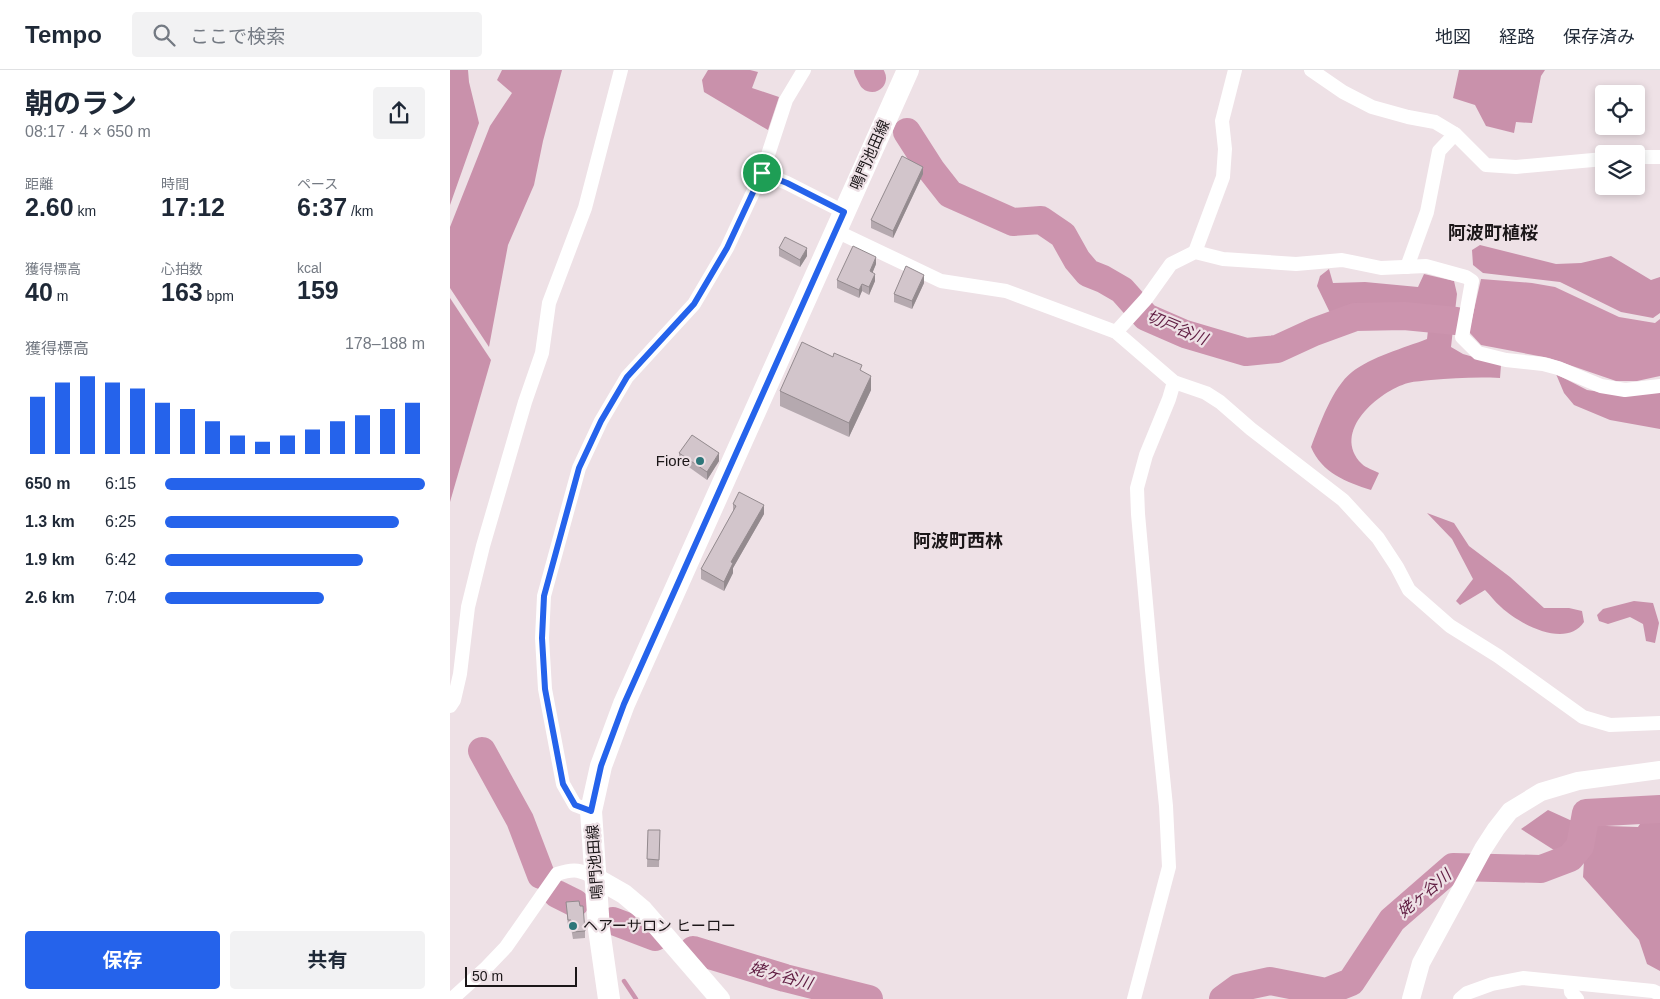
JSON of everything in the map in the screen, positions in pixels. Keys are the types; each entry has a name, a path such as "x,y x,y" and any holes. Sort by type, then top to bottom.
{"main road":[{"name":"鳴門池田線","path":"609,999 598,929 591,811 601,766 624,704 908,70"},
{"path":"596,878 624,894 643,910 720,999"}],"street":[{"path":"450,706 454,700 460,674 468,607 483,546 525,402 542,353 549,304 585,208 621,70"},
{"path":"591,811 575,805 563,784 545,689 542,638 544,596 579,468 601,421 627,377 694,304 727,248 762,173 786,100 804,70"},
{"path":"1195,252 1223,177 1225,149 1222,121 1235,70"},
{"path":"1311,70 1342,92 1372,107 1408,117 1436,122 1455,134 1486,166 1516,167 1595,160"},
{"path":"1407,266 1427,212 1439,151 1455,134"},
{"path":"1645,157 1660,157"},
{"path":"762,173 787,183 840,221 941,280 1006,291 1116,332 1174,382 1206,393 1220,402 1251,429 1343,500 1378,538 1409,590 1450,626 1498,656 1583,717 1610,725 1660,723"},
{"path":"1116,332 1146,299 1171,264 1195,252 1223,259 1278,263 1296,264 1342,260 1381,268 1426,266 1466,277 1472,281 1462,337 1478,353 1506,360 1543,364 1558,368 1601,386 1625,390 1660,386"},
{"path":"1134,999 1168,867 1166,806 1146,612 1137,488 1146,455 1174,382"},
{"path":"1411,999 1421,963 1483,849 1510,811 1541,792 1578,781 1660,770"},
{"path":"452,999 485,969 506,946 557,874 571,869 582,871 596,878"},
{"path":"1460,999 1467,993 1492,984 1522,978 1653,991 1660,994"},
{"path":"1570,983 1571,992 1577,999"}],"shaded area":[{"path":"450,70 468,70 479,123 450,205"},
{"path":"502,70 562,70 543,141 534,185 508,245 489,347 450,288 450,227 490,126 512,93 497,80"},
{"path":"708,70 750,70 758,72 752,88 779,97 768,130 704,92 702,80"},
{"path":"1459,70 1545,70 1541,76 1532,123 1516,122 1514,133 1486,126 1475,105 1453,98"},
{"path":"1480,245 1556,264 1581,263 1611,256 1651,280 1660,277 1660,313 1653,318 1621,312 1560,282 1483,273 1473,265 1472,250"},
{"path":"1329,269 1333,283 1365,282 1418,287 1424,274 1454,281 1457,294 1451,347 1463,354 1501,365 1500,378 1457,378 1411,382 1396,387 1372,404 1362,414 1355,426 1352,439 1354,452 1362,464 1379,473 1371,490 1344,480 1328,470 1311,447 1327,407 1338,387 1345,379 1352,372 1369,362 1427,339 1430,313 1358,310 1332,317 1317,286 1320,276"},
{"path":"1481,279 1532,283 1555,287 1619,317 1655,323 1660,319 1660,376 1637,381 1616,381 1549,358 1481,345 1469,332"},
{"path":"450,298 491,360 450,502"},
{"path":"1556,374 1587,390 1626,396 1660,392 1660,429 1610,420 1574,405 1564,393"},
{"path":"1427,513 1454,523 1469,546 1510,577 1544,608 1569,608 1582,611 1584,622 1576,630 1566,633 1555,634 1542,631 1509,614 1485,590 1460,605 1456,601 1473,579 1452,539"},
{"path":"1634,601 1653,603 1659,623 1655,643 1646,641 1643,624 1630,617 1608,624 1599,621 1597,615 1603,609"},
{"path":"1548,810 1570,820 1607,826 1638,827 1646,815 1660,811 1660,971 1647,964 1639,940 1583,877 1584,861 1557,852 1521,829"}],"building":[{"path":"902,156 923,167 893,231 871,220"},
{"path":"785,237 807,248 800,260 779,248"},
{"path":"853,246 876,257 870,271 875,274 869,287 862,284 859,290 837,280"},
{"path":"906,266 924,275 912,301 894,294"},
{"path":"802,342 833,357 834,353 862,365 860,370 871,376 849,423 780,391"},
{"path":"692,435 719,453 707,472 679,453"},
{"path":"739,492 764,505 731,562 733,563 724,582 701,569 736,506 733,504"},
{"path":"648,830 660,830 659,860 647,859"},
{"path":"579,901 580,906 583,906 585,931 573,932 571,920 568,920 566,902"}],"waterway":[{"name":"切戸谷川","path":"868,70 872,78"},
{"name":"切戸谷川","path":"907,132 932,171 950,194 1013,222 1041,220 1063,235 1077,260 1088,273 1122,290 1146,317 1185,334 1246,352 1277,349 1314,332 1355,317 1404,316 1456,321"},
{"name":"姥ヶ谷川","path":"482,751 520,820 541,875"},
{"name":"姥ヶ谷川","path":"1223,999 1238,988 1270,981 1326,992 1351,982 1392,920 1453,867 1541,869 1570,858 1580,846 1586,813 1660,809"},
{"name":"姥ヶ谷川","path":"557,894 575,903"},
{"name":"姥ヶ谷川","path":"613,921 655,937"},
{"name":"姥ヶ谷川","path":"617,923 618,929"},
{"name":"姥ヶ谷川","path":"693,950 785,978 869,999"},
{"path":"624,981 636,999"}],"place":[{"name":"Fiore","path":"700,461"},
{"name":"ヘアーサロン ヒーロー","path":"573,926"}],"district":[{"name":"阿波町植桜","path":"1493,233"},
{"name":"阿波町西林","path":"958,541"}],"route":[{"path":"762,173 787,183 844,212 624,704 601,766 591,811 575,805 563,784 545,689 542,638 544,596 579,468 601,421 627,377 694,304 727,248 762,173"}]}
